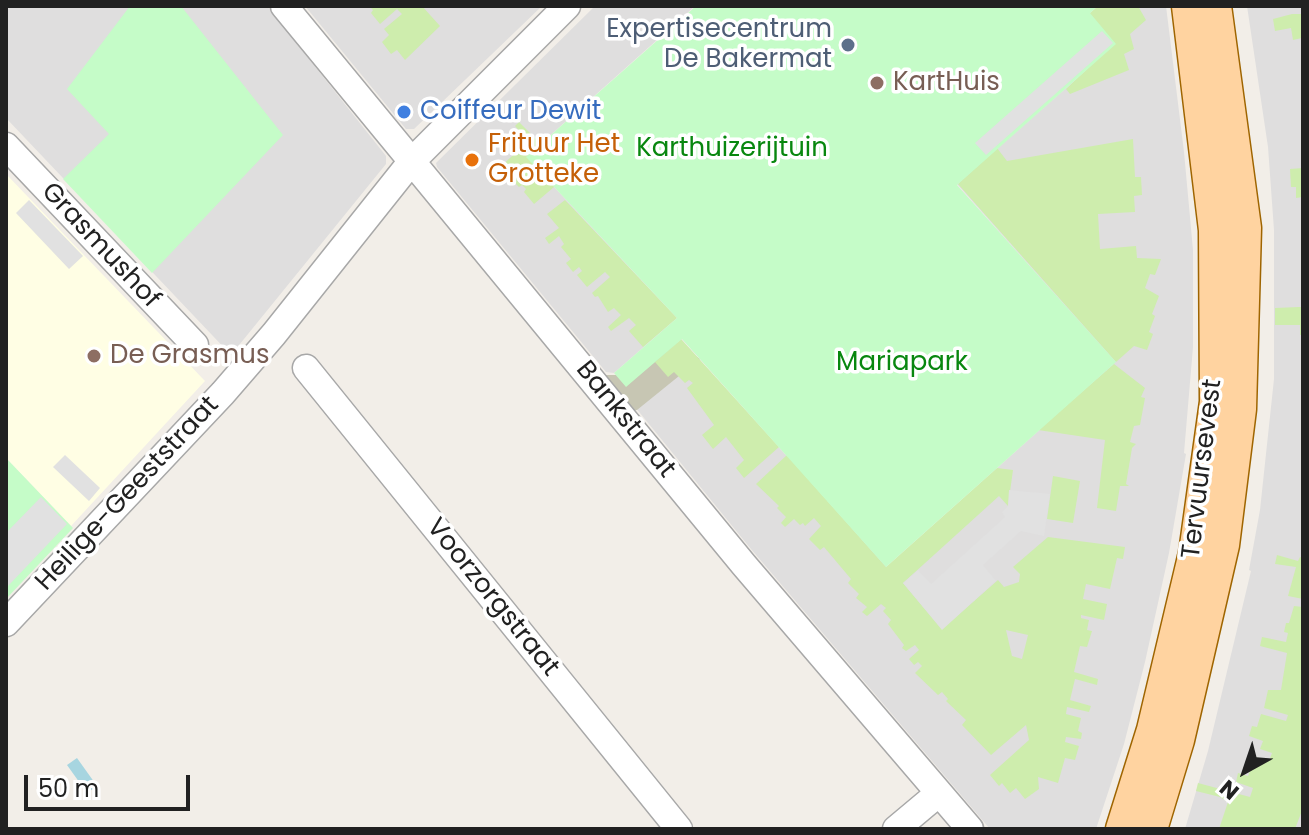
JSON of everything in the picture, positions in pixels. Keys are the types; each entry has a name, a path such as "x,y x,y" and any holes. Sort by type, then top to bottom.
{"main road":[{"name":"Tervuursevest","path":"1122,829 1153,730 1197,543 1216,402 1215,230 1188,6"},
{"name":"Tervuursevest","path":"1151,829 1178,740 1223,545 1240,409 1245,228 1215,6"}],"street":[{"name":"Bankstraat","path":"284,6 744,565 970,829"},
{"name":"Heilige-Geeststraat","path":"6,623 223,393 411,162 567,6"},
{"name":"Grasmushof","path":"6,146 195,345"},
{"name":"Voorzorgstraat","path":"274,334 300,361 679,829"},
{"path":"896,829 939,793"}],"shaded area":[{"path":"6,6 267,6 386,156 386,164 231,355 6,118"},
{"path":"305,6 542,6 414,129 406,129"},
{"path":"595,6 695,6 526,157 677,318 614,373 606,372 436,163"},
{"path":"1098,6 1166,6 1193,250 1193,347 1186,454 1169,553 1145,662 1124,744 1096,829 990,829 751,549 622,391 681,339 887,567 1115,362 957,184 1116,44 1090,13"},
{"path":"1247,6 1303,6 1303,829 1185,829 1208,751 1251,571 1274,379 1274,230 1268,147"},
{"path":"1102,31 1113,43 986,155 975,143"},
{"name":"De Grasmus","path":"6,174 205,381 71,526 6,458"},
{"path":"29,200 83,256 69,269 16,213"},
{"path":"665,334 700,359 637,410 624,413 595,377 601,371 605,375 616,375"},
{"path":"65,455 100,488 89,501 53,467"},
{"path":"1009,490 1050,494 1044,536 1021,531 983,565 996,581 942,630 903,583 918,570 931,584 1005,517 1002,512 1008,506"},
{"path":"41,497 67,524 8,586 6,533"}],"green space":[{"path":"130,6 181,6 283,135 152,273 63,179 109,134 67,89"},
{"path":"369,6 422,6 440,26 405,60 397,50 391,54 382,42 389,35 384,29 402,14 397,9 380,24"},
{"path":"696,6 1098,6 1090,13 1116,44 957,185 1116,362 886,567 682,339 626,387 614,373 677,318 526,157"},
{"path":"1098,6 1138,6 1146,20 1130,34 1134,49 1124,54 1129,70 1070,94 1066,89 1089,67 1090,13"},
{"path":"1303,14 1303,43 1302,38 1293,40 1291,28 1275,31 1273,19"},
{"path":"519,122 541,144 554,187 534,204 524,192 526,189 522,185 519,187 499,168 523,146 519,142 524,136 515,126"},
{"path":"1133,139 1135,177 1141,177 1142,195 1134,196 1135,212 1098,214 1100,249 1136,246 1137,258 1161,259 1155,275 1150,274 1145,288 1159,296 1152,314 1155,316 1149,332 1153,334 1147,350 1134,346 1116,362 958,184 997,148 1007,161"},
{"path":"1303,168 1303,197 1296,198 1296,187 1291,187 1290,169"},
{"path":"565,200 677,318 643,347 629,331 636,325 629,318 611,331 608,327 621,315 614,308 608,312 598,296 592,293 610,277 605,272 587,287 577,275 582,271 579,267 573,272 566,263 571,259 561,247 564,244 559,236 549,244 545,238 559,228 547,214"},
{"path":"1303,307 1303,335 1300,335 1300,325 1275,325 1275,308"},
{"path":"681,339 779,447 744,478 736,468 744,460 726,437 713,449 702,435 714,425 687,388 693,383 689,380 685,383 674,372 668,377 655,362"},
{"path":"1114,364 1145,388 1141,397 1145,398 1140,425 1134,426 1130,442 1136,444 1132,448 1126,484 1129,486 1120,486 1116,511 1097,508 1105,440 1038,430"},
{"path":"787,455 886,567 997,468 1013,470 1008,506 999,496 903,583 942,629 998,580 1004,587 1019,582 1020,574 1013,567 1048,537 1125,547 1123,559 1117,558 1110,589 1086,584 1083,599 1107,604 1104,620 1081,615 1081,618 1089,620 1087,630 1092,631 1087,647 1080,646 1074,672 1098,679 1097,685 1075,679 1070,700 1091,706 1089,712 1067,707 1066,714 1081,718 1078,731 1082,733 1081,739 1066,737 1065,742 1079,746 1075,760 1065,758 1058,783 1038,777 1039,789 1025,799 1016,788 1010,793 1002,783 999,786 990,775 1029,740 1026,725 991,755 962,725 966,720 946,701 948,699 942,692 938,695 915,673 922,666 918,662 914,665 909,659 919,650 915,645 906,651 902,648 904,645 888,624 891,620 883,611 886,608 881,604 867,616 862,612 867,607 856,598 859,594 848,583 851,579 824,547 820,550 809,539 821,526 814,518 805,526 794,519 785,527 781,523 786,517 777,508 779,506 756,484","holes":["1006,630 1028,635 1022,659 1012,656"]},
{"path":"6,458 73,528 6,599"},
{"path":"1053,476 1080,481 1073,523 1047,519"},
{"path":"1277,555 1298,561 1300,557 1303,558 1303,599 1288,596 1296,567 1275,564"},
{"path":"1294,606 1303,607 1303,808 1295,829 1219,829 1228,802 1196,791 1198,783 1250,797 1253,788 1236,782 1238,773 1248,776 1255,757 1269,761 1272,753 1260,749 1263,741 1249,736 1252,726 1257,727 1261,714 1286,721 1288,715 1264,708 1268,690 1281,690 1287,653 1260,646 1262,637 1286,642 1286,623 1289,623"}],"water":[{"path":"77,758 97,786 87,793 67,765"}],"place":[{"name":"Expertisecentrum De Bakermat","path":"848,45"},
{"name":"KartHuis","path":"877,83"},
{"name":"Coiffeur Dewit","path":"404,112"},
{"name":"Frituur Het Grotteke","path":"472,160"},
{"name":"De Grasmus","path":"94,356"}],"park label":[{"name":"Karthuizerijtuin","path":"732,149"},
{"name":"Mariapark","path":"902,363"}]}
